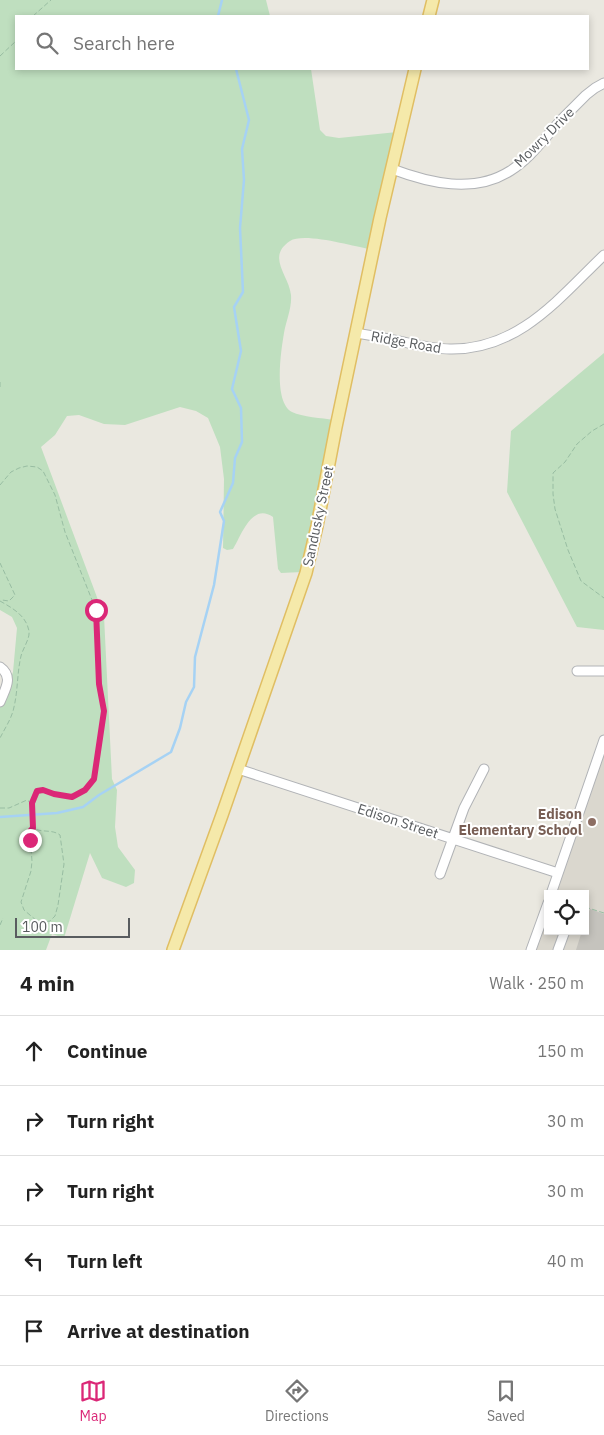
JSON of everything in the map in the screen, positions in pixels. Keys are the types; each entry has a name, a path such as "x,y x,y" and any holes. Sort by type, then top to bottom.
{"main road":[{"path":"429,15 434,0"},
{"name":"Sandusky Street","path":"173,950 306,573 380,218 415,70"}],"street":[{"name":"Mowry Drive","path":"392,169 415,178 446,184 473,184 503,175 524,160 590,91 604,83"},
{"name":"Ridge Road","path":"356,333 449,350 492,343 516,332 542,316 604,255"},
{"path":"0,667 7,674 8,684 0,702"},
{"path":"577,671 604,671"},
{"path":"552,890 604,740"},
{"name":"Edison Street","path":"238,769 558,873"},
{"path":"440,874 464,808 484,769"},
{"path":"531,950 544,914"},
{"path":"558,950 563,935"}],"path":[{"path":"34,15 51,0"},
{"path":"0,56 15,42"},
{"path":"0,382 0,389"},
{"path":"604,424 592,431 577,444 565,462 553,474 552,494 568,550 581,581 604,598"},
{"path":"0,486 11,472 19,468 37,466 43,471 55,494 65,532 96,610 99,684 104,711 94,779 85,790 72,797 43,790 37,791 32,803 33,828 30,835 31,871 21,902 29,916 36,921 44,922 50,921 55,916 64,864 60,835 52,831 37,831 33,828"},
{"path":"0,563 15,595 9,601 0,600"},
{"path":"0,600 24,618 29,632 29,637 20,660 14,708 0,738"},
{"path":"0,808 9,808 27,800 32,803"},
{"path":"589,908 604,913"},
{"path":"0,925 3,918"}],"shaded area":[{"name":"Edison Elementary School","path":"604,750 604,950 536,950 544,927 544,935 589,935 589,890 556,890"}],"green space":[{"path":"0,0 266,0 270,15 15,15 15,70 311,70 320,130 326,136 339,138 397,132 369,249 328,240 306,238 290,241 283,247 280,253 279,260 291,295 291,305 284,333 280,363 282,398 286,406 296,414 333,420 302,572 281,573 278,569 273,517 266,514 259,514 248,522 233,549 227,550 223,548 224,479 220,447 208,418 196,411 180,407 125,425 104,424 79,415 67,416 55,435 41,447 104,616 112,779 117,790 115,827 118,847 135,870 134,883 126,887 102,878 90,853 64,938 52,934 46,950 0,950 0,707 13,672 17,628 12,617 0,610"},
{"path":"604,353 604,630 577,627 507,492 511,431"}],"building":[{"path":"590,909 604,914 604,950 576,950 581,935 589,935"}],"waterway":[{"path":"218,15 222,0"},
{"path":"0,817 57,813 83,807 99,795 171,752 180,728 186,702 194,687 195,657 214,585 224,521 220,512 233,483 235,458 242,442 241,408 232,389 241,351 234,307 243,292 240,228 244,180 242,149 249,120 236,70"}],"place":[{"name":"Edison Elementary School","path":"592,822"}],"route":[{"path":"30,840 33,828 32,803 37,791 43,790 72,797 79,795 94,779 104,711 104,702 101,697 99,684 96,610"}]}
